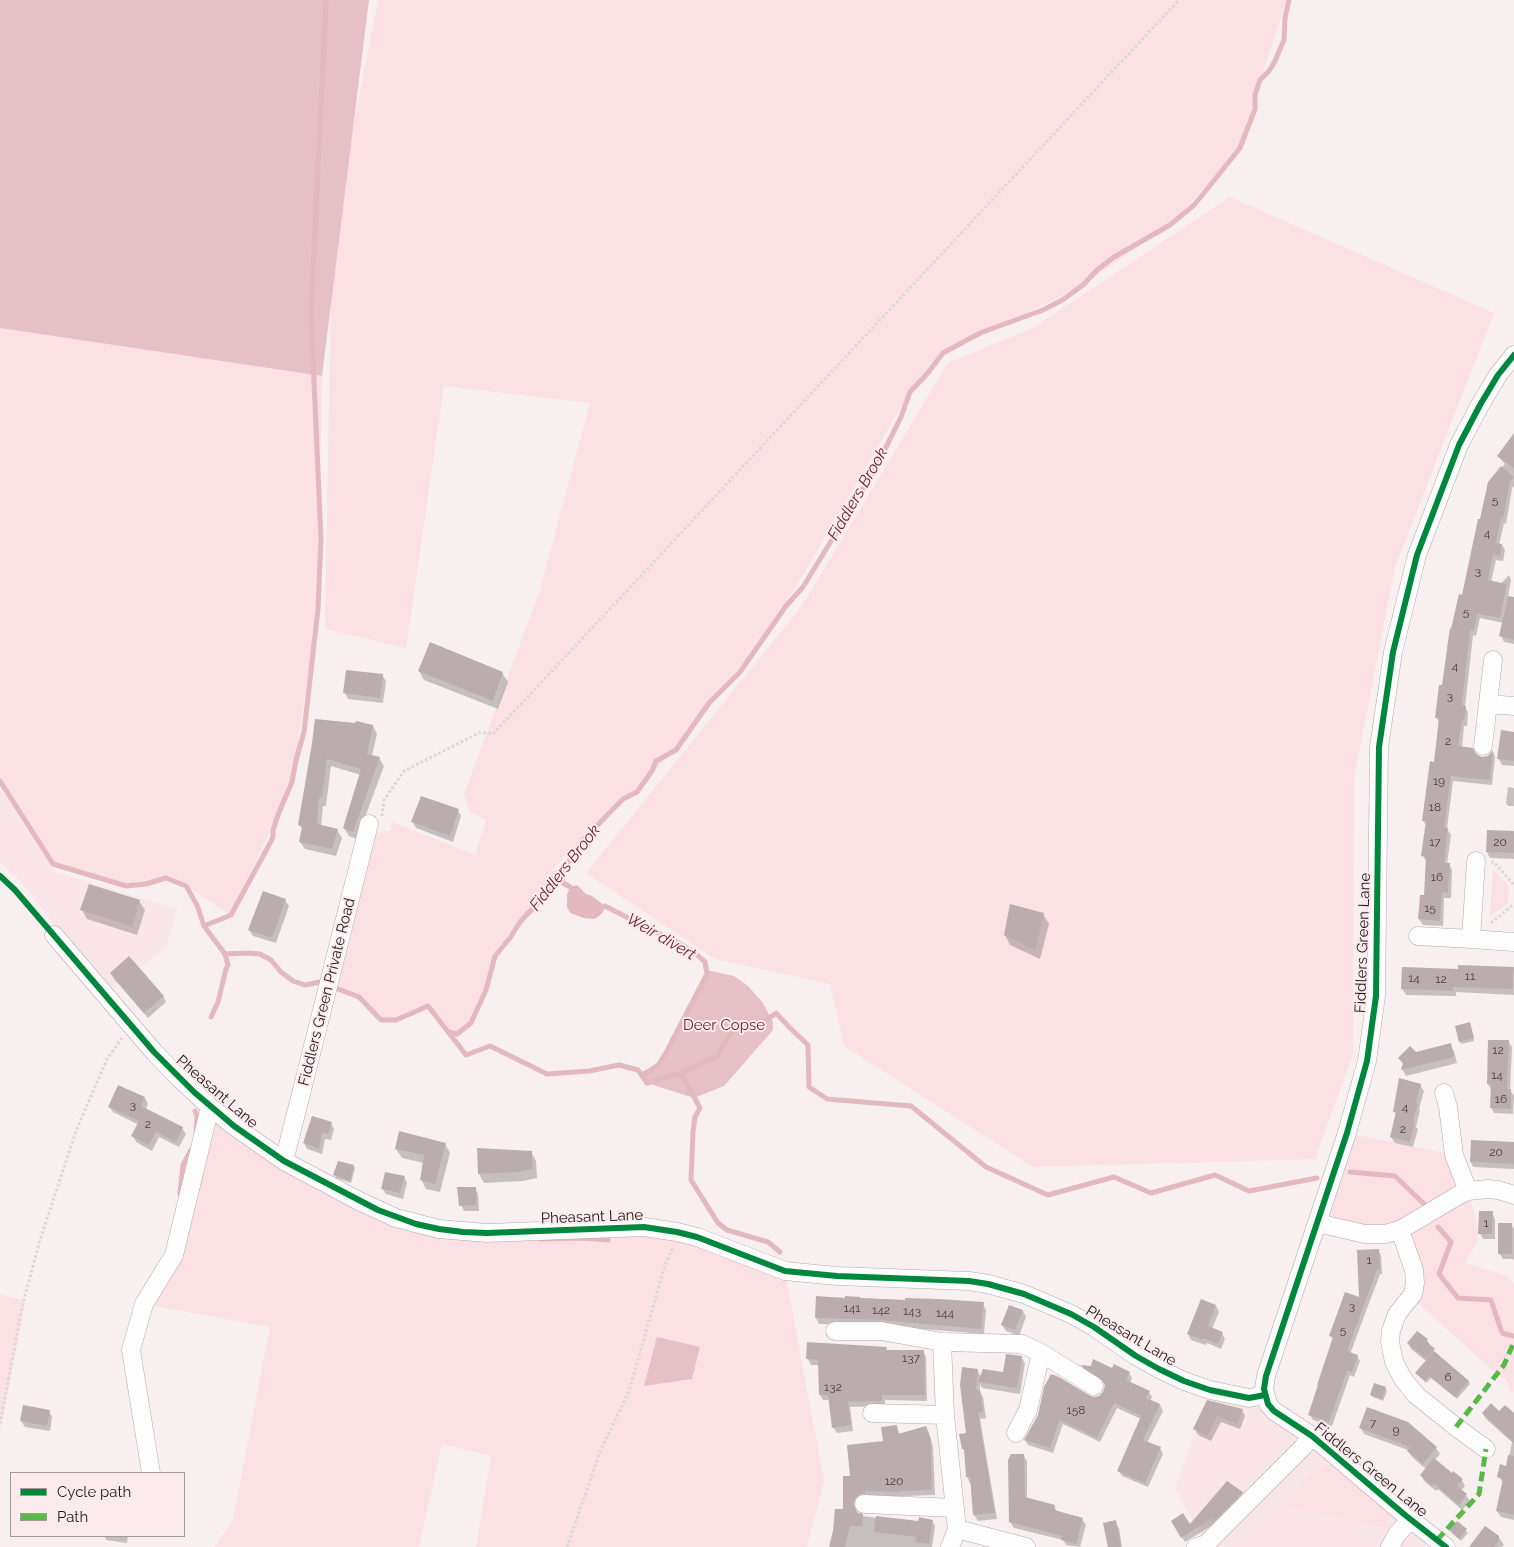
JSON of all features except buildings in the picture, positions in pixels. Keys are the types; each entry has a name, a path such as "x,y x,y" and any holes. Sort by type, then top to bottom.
{"street":[{"name":"Fiddlers Green Lane","path":"1446,1547 1312,1436 1274,1411 1268,1404 1264,1389 1266,1376 1347,1133 1367,1061 1376,996 1378,747 1393,652 1418,555 1459,445 1498,375 1514,355"},
{"path":"1483,746 1493,660"},
{"path":"1488,704 1514,706"},
{"name":"Fiddlers Green Private Road","path":"284,1161 369,824"},
{"path":"1471,939 1476,861"},
{"name":"Pheasant Lane","path":"54,935 131,1026 178,1077 210,1107 284,1161 378,1210 416,1224 439,1229 487,1233 644,1227 697,1237 785,1271 836,1276 969,1281 1006,1289 1048,1303 1094,1327 1159,1370 1184,1381 1210,1390 1249,1398 1265,1395"},
{"path":"1418,936 1514,942"},
{"path":"1452,1103 1454,1155 1468,1191"},
{"path":"151,1472 131,1350 144,1304 174,1255 210,1107"},
{"path":"1317,1223 1364,1234 1385,1234 1400,1230 1459,1194 1468,1191 1488,1189 1514,1195"},
{"path":"1400,1230 1414,1270 1415,1283 1413,1294 1393,1322 1390,1342 1394,1362 1403,1379 1416,1395 1456,1428 1486,1449"},
{"path":"835,1331 881,1331 942,1342 1022,1344 1042,1353 1094,1386"},
{"path":"942,1342 945,1415 957,1529 950,1547"},
{"path":"1016,1433 1028,1410 1042,1353"},
{"path":"872,1413 945,1415"},
{"path":"1203,1546 1312,1436"},
{"path":"864,1504 955,1508"},
{"path":"1390,1547 1397,1534 1411,1519"},
{"path":"957,1529 1026,1547"}],"path":[{"path":"369,824 384,816 384,800 404,771 481,732 493,734 1179,0"},
{"path":"1476,861 1494,862 1514,885"},
{"path":"1471,939 1514,904"},
{"path":"0,1424 23,1303 40,1240 73,1140 107,1059 131,1026"},
{"path":"568,1547 601,1449 629,1391 665,1265 677,1232"}],"shaded area":[{"path":"378,0 1287,0 1260,80 1240,148 1170,225 1084,284 1009,323 943,353 910,392 775,622 676,750 550,872 565,865 549,891 520,922 495,956 486,990 471,1023 457,1034 448,1031 428,1006 396,1020 381,1020 359,997 334,988 372,836 383,831 390,831 392,822 475,855 486,820 470,812 464,794 539,593 590,403 444,386 406,648 325,629 332,236"},
{"path":"1230,197 1494,313 1395,567 1354,778 1353,1054 1315,1159 1033,1167 844,1046 830,984 715,959 586,873 801,607 948,363 1033,328"},
{"path":"0,328 322,376 318,609 292,782 231,915 186,886 166,878 126,886 53,864 0,782"},
{"path":"0,791 55,872 177,909 166,947 108,993 21,882 0,862"},
{"path":"1493,870 1509,886 1508,903 1490,917"},
{"path":"577,885 586,894 592,896 605,906 603,912 598,917 594,919 584,918 570,913 567,907 567,895 570,887"},
{"path":"210,1107 234,1126 416,1224 644,1227 785,1271 824,1481 807,1547 476,1547 491,1456 442,1444 419,1547 215,1547 233,1519 270,1327 144,1304 174,1255"},
{"path":"1347,1133 1454,1155 1468,1191 1475,1216 1478,1240 1465,1263 1507,1276 1514,1284 1514,1392 1511,1393 1506,1380 1420,1305 1408,1300 1413,1294 1400,1230 1317,1223"},
{"path":"0,1294 25,1301 0,1433"},
{"path":"1210,1390 1265,1395 1429,1533 1425,1547 1209,1547 1175,1488"},
{"path":"1332,1463 1391,1510 1388,1528 1283,1506 1313,1472"}],"green space":[{"path":"0,0 369,0 322,376 0,328"},
{"name":"Deer Copse","path":"706,970 734,976 748,986 763,1003 773,1022 773,1030 724,1086 694,1098 647,1083 642,1075 659,1064 686,1016"},
{"path":"657,1337 700,1347 692,1379 644,1386"}],"waterway":[{"path":"204,926 231,915 268,847 273,837 273,830 278,815 292,782 304,732 318,609 321,539 311,313 326,0"},
{"name":"Fiddlers Brook","path":"449,1032 457,1034 471,1023 486,990 495,956 520,922 549,891 582,841 623,799 637,792 652,771 656,761 676,750 709,703 740,672 786,606 803,587 844,520 854,499 867,484 901,417 910,392 943,353 980,333 1043,310 1064,299 1114,257 1170,225 1194,205 1208,188 1240,148 1255,109 1255,95 1260,80 1269,71 1284,40 1285,18 1289,0"},
{"path":"0,781 53,864 126,886 146,884 166,878 186,886 197,905 204,926 225,954 260,954 271,960 281,972 293,981 305,985 320,982 359,997 381,1020 396,1020 428,1006 466,1055 490,1046 547,1074 589,1071 619,1065 638,1070 647,1083 681,1073 717,1056 738,1022 764,1022 776,1013 808,1045 809,1087 827,1099 911,1106 986,1167 1048,1195 1114,1177 1151,1193 1215,1175 1249,1191 1317,1178"},
{"path":"560,873 563,883 570,887"},
{"name":"Weir divert","path":"605,906 675,941 695,953 705,962 707,974 667,1051 659,1064 642,1075"},
{"path":"211,1017 218,1002 228,965 225,954"},
{"path":"681,1073 700,1108 695,1117 693,1132 691,1180 718,1223 727,1230 768,1242 780,1252"},
{"path":"195,1111 197,1116 196,1132"},
{"path":"180,1194 183,1165 191,1150"},
{"path":"1350,1172 1395,1176 1424,1204"},
{"path":"1438,1227 1451,1242 1439,1274 1458,1298 1491,1300 1502,1333 1514,1336"},
{"path":"541,1239 582,1238 608,1240"}],"marked path":[{"path":"1456,1427 1504,1365 1514,1342"},
{"path":"1437,1540 1479,1494 1486,1449"}],"cycle path":[{"path":"1446,1547 1405,1515 1312,1436 1274,1411 1268,1404 1264,1389 1266,1376 1347,1133 1367,1061 1376,996 1379,747 1393,652 1417,555 1459,445 1498,375 1514,355"},
{"path":"0,876 15,890 154,1052 194,1092 234,1126 284,1161 378,1210 416,1224 463,1232 487,1233 644,1227 697,1237 785,1271 837,1276 969,1281 988,1284 1024,1294 1071,1314 1094,1327 1136,1356 1184,1381 1210,1390 1249,1398 1265,1395"}]}
